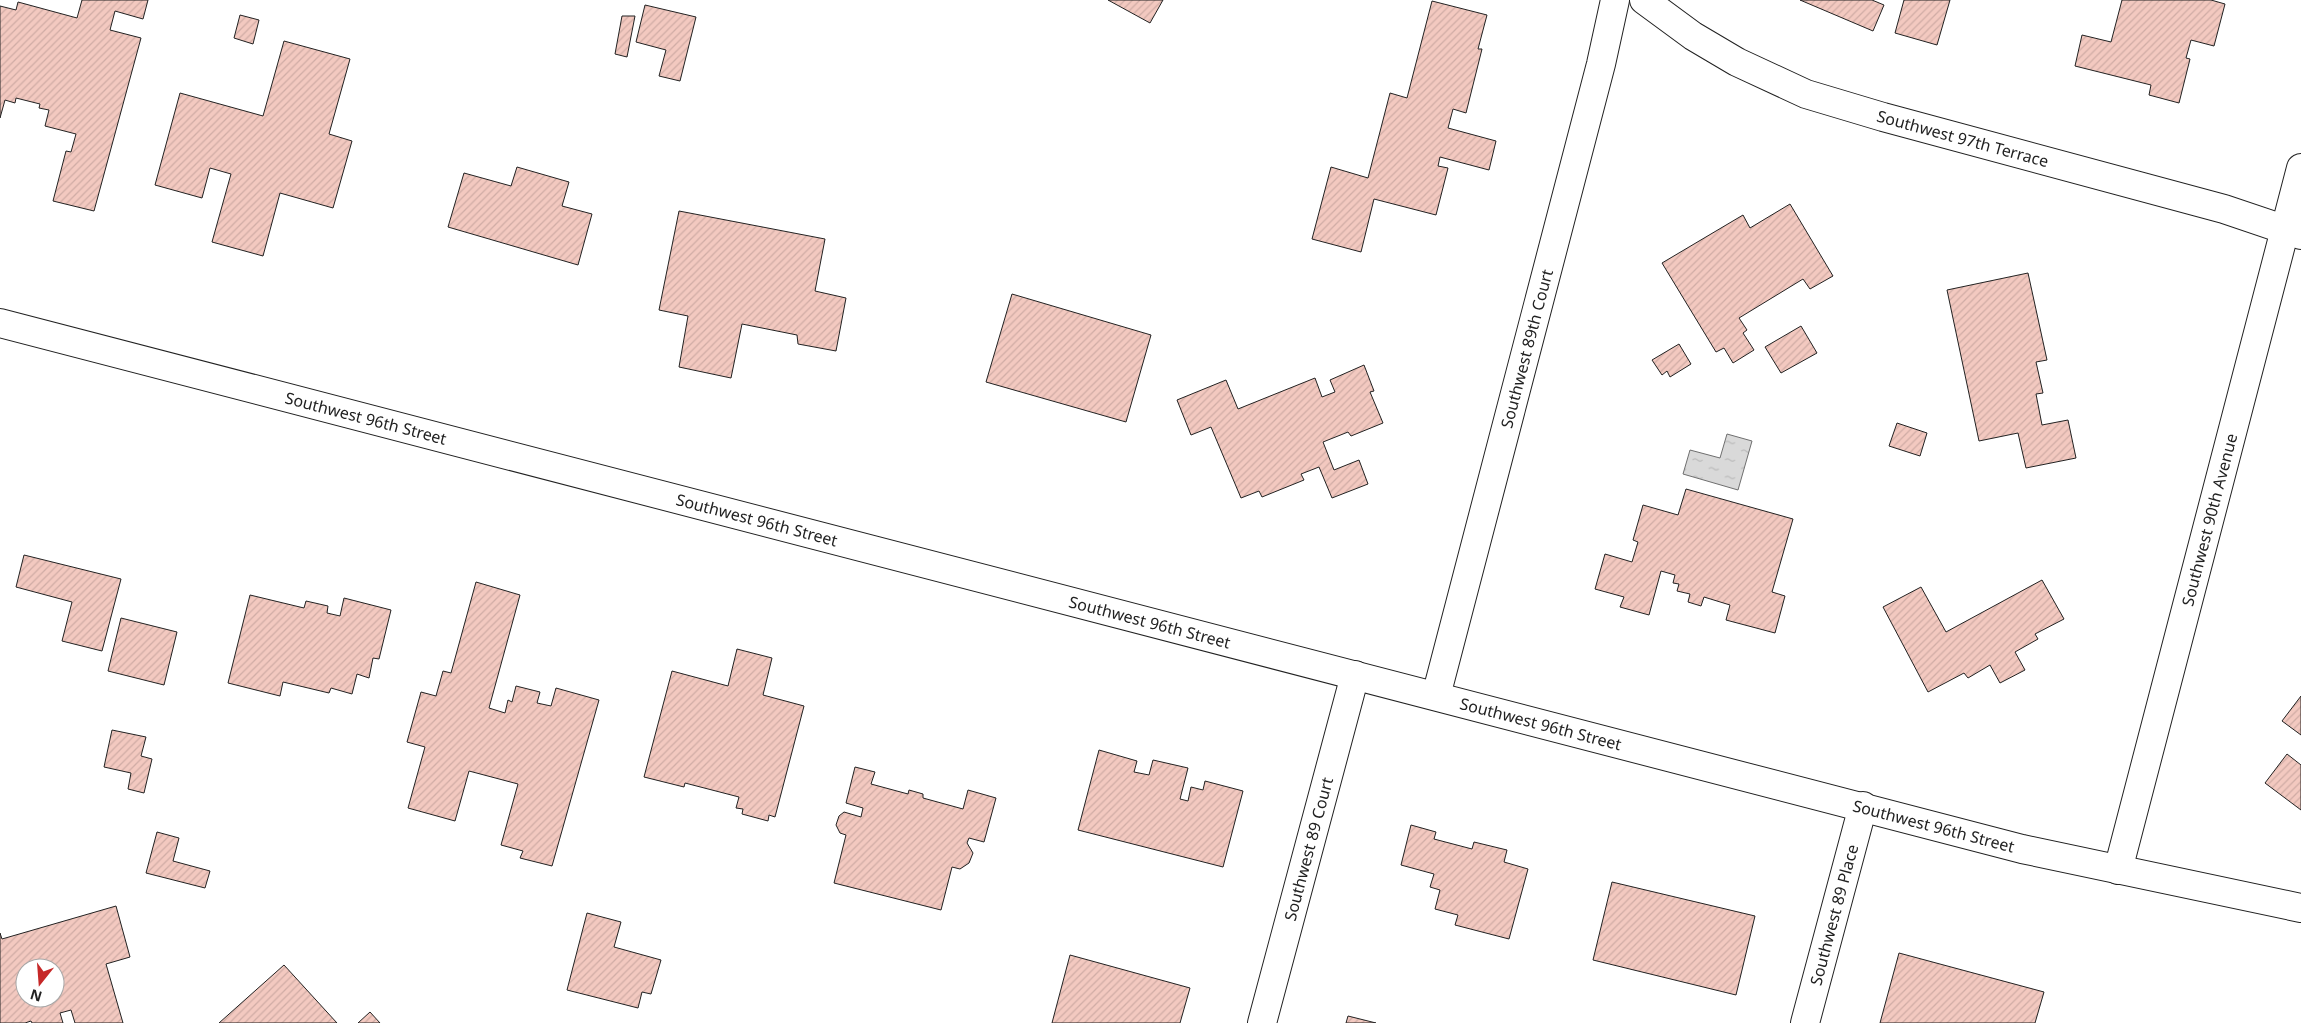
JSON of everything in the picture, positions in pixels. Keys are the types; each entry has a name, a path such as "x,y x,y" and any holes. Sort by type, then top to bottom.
{"street":[{"name":"Southwest 89th Court","path":"1436,696 1601,64 1615,0"},
{"name":"Southwest 97th Terrace","path":"1644,0 1693,36 1737,62 1806,94 1883,117 2224,209 2294,232"},
{"name":"Southwest 90th Avenue","path":"2118,870 2294,232 2301,168"},
{"name":"Southwest 96th Street","path":"0,323 1863,806 2022,849 2301,908"},
{"name":"Southwest 89 Court","path":"1262,1023 1355,675"},
{"name":"Southwest 89 Place","path":"1805,1023 1863,806"}],"water":[{"path":"1727,434 1752,441 1738,490 1683,474 1690,450 1720,458"}],"building":[{"path":"82,0 148,0 143,19 115,11 110,30 141,38 94,211 53,201 66,151 71,152 76,134 45,126 49,110 39,108 40,104 16,98 15,103 5,100 0,118 0,6 16,10 18,2 77,18"},
{"path":"1108,0 1163,0 1150,23"},
{"path":"1800,0 1872,0 1884,5 1873,31"},
{"path":"1904,0 1950,0 1937,45 1895,33"},
{"path":"2122,0 2211,0 2225,4 2214,46 2191,40 2186,58 2190,59 2179,103 2149,95 2151,85 2075,66 2082,35 2111,42"},
{"path":"1432,1 1487,15 1478,49 1482,49 1466,113 1453,109 1448,128 1496,141 1489,170 1440,157 1438,166 1448,168 1436,215 1374,199 1361,252 1312,239 1331,167 1368,178 1390,93 1407,98"},
{"path":"645,5 696,17 680,81 659,76 666,50 636,42"},
{"path":"240,15 259,20 253,44 234,38"},
{"path":"622,16 635,16 627,57 615,54"},
{"path":"284,41 350,59 329,134 352,141 333,208 280,193 263,256 212,242 231,174 210,168 202,198 155,185 180,93 263,116"},
{"path":"517,167 569,182 562,206 592,214 578,265 448,227 464,173 511,186"},
{"path":"1790,204 1833,276 1810,289 1803,279 1739,318 1747,330 1743,333 1754,350 1733,363 1724,348 1716,352 1662,263 1743,215 1750,228"},
{"path":"679,211 825,239 815,291 846,298 836,351 798,344 797,335 742,324 731,378 679,367 688,316 659,310"},
{"path":"2028,273 2047,360 2036,362 2043,393 2036,394 2042,425 2068,420 2076,458 2026,468 2018,433 1979,441 1947,290"},
{"path":"1012,294 1151,335 1126,422 986,382"},
{"path":"1801,326 1817,353 1781,373 1765,347"},
{"path":"1679,344 1691,364 1670,377 1667,371 1662,375 1652,360"},
{"path":"1364,365 1374,391 1370,392 1383,423 1351,436 1348,432 1323,442 1334,470 1359,460 1368,484 1332,498 1319,467 1301,474 1304,480 1262,497 1259,491 1241,498 1211,427 1191,435 1177,400 1226,380 1238,409 1315,378 1322,397 1335,392 1330,380"},
{"path":"1897,423 1927,433 1920,456 1889,446"},
{"path":"1686,489 1793,519 1772,592 1785,596 1775,633 1726,620 1730,605 1704,597 1701,606 1688,602 1690,594 1677,591 1679,584 1673,583 1675,575 1661,571 1649,615 1620,607 1624,597 1595,589 1605,554 1632,562 1638,542 1633,540 1643,505 1678,515"},
{"path":"24,555 121,579 102,651 62,641 72,602 16,587"},
{"path":"2042,580 2064,619 2035,634 2038,639 2015,652 2025,670 2000,683 1990,665 1968,678 1964,673 1928,692 1883,607 1921,587 1946,632"},
{"path":"476,582 520,595 489,708 505,713 508,700 512,702 516,686 540,692 537,703 551,706 556,688 599,700 552,866 520,858 523,851 501,845 518,784 469,771 455,821 408,808 425,747 407,742 421,692 436,696 443,671 451,673"},
{"path":"250,595 304,608 306,601 328,606 327,613 340,616 344,598 391,610 379,659 373,658 369,678 357,674 352,694 331,688 329,693 283,682 280,696 228,683"},
{"path":"121,618 177,632 164,685 108,671"},
{"path":"737,649 772,658 763,695 804,706 775,817 769,815 768,821 742,814 743,809 736,808 739,797 685,783 684,787 644,777 672,671 728,686"},
{"path":"2301,696 2301,735 2282,721"},
{"path":"112,730 146,737 141,756 152,759 144,793 128,789 131,773 104,767"},
{"path":"1099,750 1137,761 1134,772 1149,775 1153,760 1188,768 1180,799 1188,801 1191,787 1203,790 1205,781 1243,791 1223,867 1078,830"},
{"path":"2287,754 2301,765 2301,810 2265,783"},
{"path":"855,767 875,772 871,784 908,794 909,790 923,794 923,798 963,809 968,790 996,798 984,842 969,838 967,843 973,853 969,863 960,869 952,867 941,910 834,883 846,835 840,833 836,825 839,816 844,812 861,817 863,808 846,803"},
{"path":"1411,825 1436,832 1434,839 1472,849 1474,842 1507,850 1504,862 1528,869 1509,939 1455,925 1458,915 1435,909 1440,890 1430,887 1434,874 1401,865"},
{"path":"157,832 179,838 173,861 210,871 205,888 146,873"},
{"path":"1612,882 1755,916 1736,995 1593,960"},
{"path":"116,906 130,957 106,964 123,1023 75,1023 71,1010 60,1013 63,1023 32,1023 31,1021 25,1023 0,1023 0,933 2,939"},
{"path":"587,913 621,922 614,947 661,960 651,994 642,992 638,1008 567,990"},
{"path":"1899,953 2044,992 2035,1023 1880,1023"},
{"path":"1070,955 1190,988 1180,1023 1052,1023"},
{"path":"284,965 337,1023 219,1023"},
{"path":"370,1012 380,1023 358,1023"},
{"path":"1348,1016 1376,1023 1346,1023"}]}
